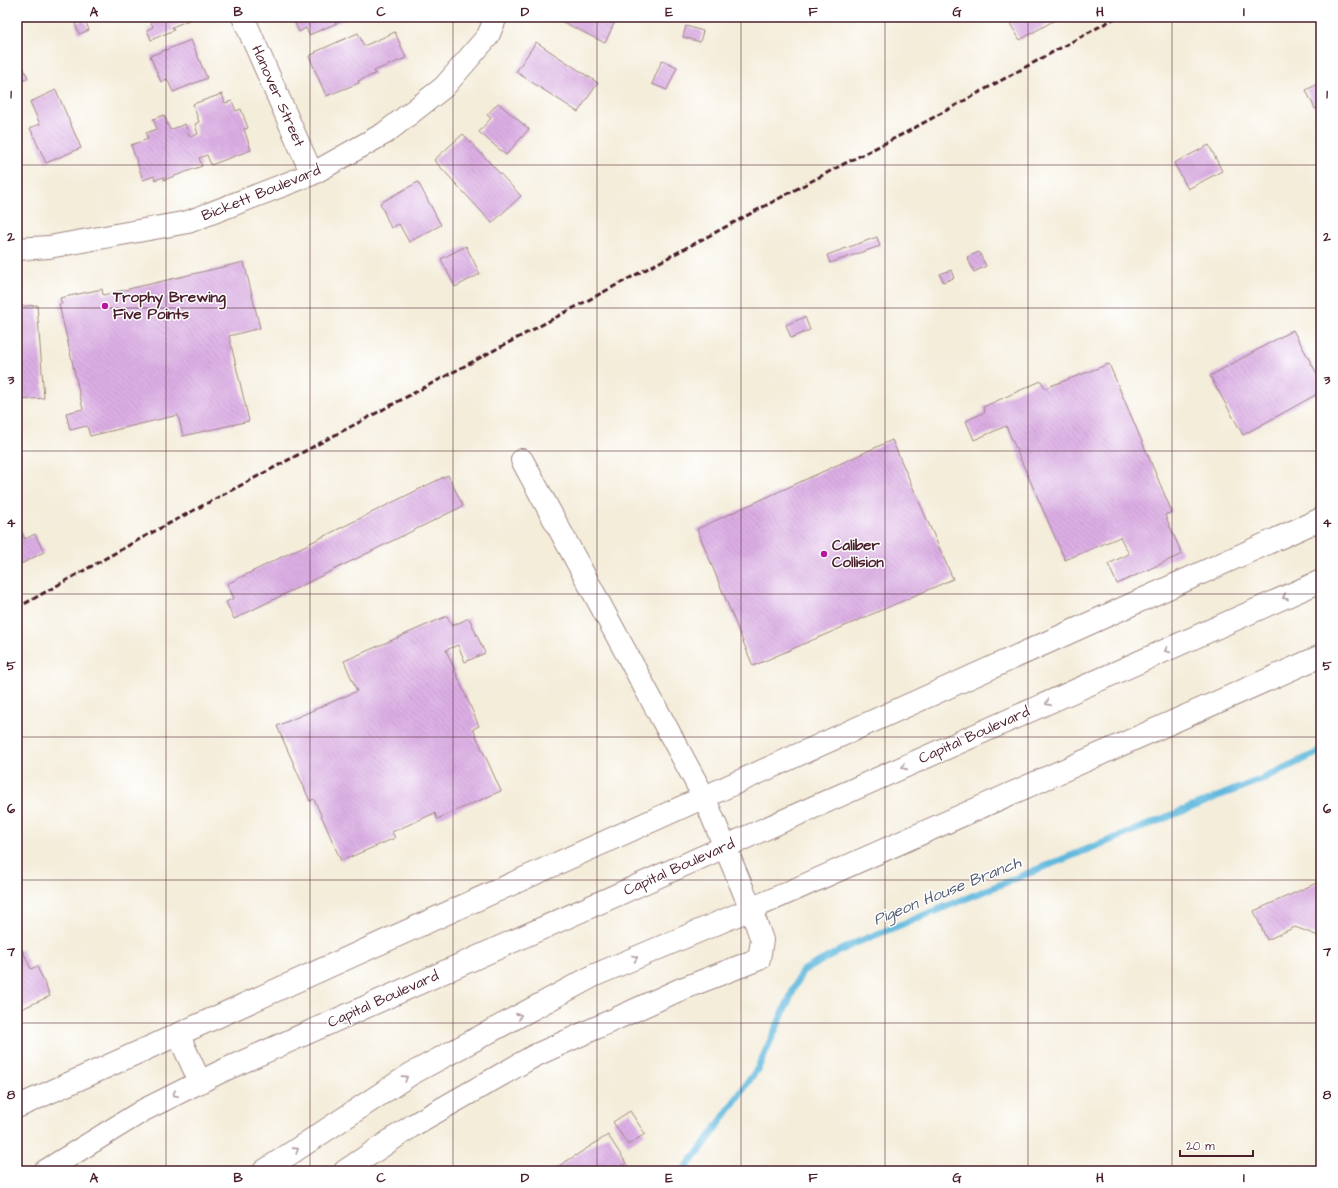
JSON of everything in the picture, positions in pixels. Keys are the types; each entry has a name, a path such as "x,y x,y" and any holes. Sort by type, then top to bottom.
{"main road":[{"name":"Hanover Street","path":"243,17 312,174"},
{"name":"Bickett Boulevard","path":"17,249 49,247 188,222 312,174 385,133 444,87 488,36 496,17"},
{"path":"345,1171 415,1124 534,1056 679,990 759,959 762,940 751,909 704,797 522,460"},
{"path":"17,1107 1321,519"},
{"name":"Capital Boulevard","path":"45,1171 144,1110 237,1064 1321,581"},
{"path":"264,1171 411,1074 595,975 751,909 1321,656"},
{"path":"178,1034 200,1082"}],"building":[{"path":"149,17 188,17 189,20 172,27 174,30 151,40 147,30 153,27"},
{"path":"292,17 351,17 309,35 306,28 299,32"},
{"path":"557,17 617,17 605,43 559,20 560,18"},
{"path":"1006,17 1060,17 1020,40"},
{"path":"85,20 89,30 79,34 75,23"},
{"path":"686,26 703,31 700,42 683,37"},
{"path":"395,32 406,58 374,71 375,74 358,81 359,83 326,96 309,56 358,33 364,46"},
{"path":"191,40 207,78 173,92 167,79 161,82 150,56"},
{"path":"536,42 598,83 578,112 516,72"},
{"path":"19,58 28,78 17,83 17,59"},
{"path":"662,60 677,67 667,90 652,84"},
{"path":"1320,83 1321,106 1315,109 1306,90"},
{"path":"56,90 81,148 46,163 30,128 40,124 30,102"},
{"path":"222,94 225,103 232,101 236,111 241,109 248,128 244,129 251,150 211,165 207,155 199,158 202,166 164,180 164,177 155,180 154,176 143,180 131,145 148,139 146,133 157,129 153,119 164,115 170,130 185,124 190,137 198,134 195,124 199,122 193,104"},
{"path":"498,103 529,129 506,155 479,132 491,118 487,115"},
{"path":"463,134 521,196 492,223 434,160"},
{"path":"1209,145 1222,171 1188,189 1174,163"},
{"path":"418,182 441,225 409,242 399,224 391,228 380,203"},
{"path":"877,237 880,246 830,263 827,255"},
{"path":"466,246 480,274 455,287 441,259"},
{"path":"979,252 986,266 974,272 967,257"},
{"path":"244,262 260,328 229,336 249,421 183,436 178,415 90,436 87,426 70,430 66,413 83,409 59,304 62,304 60,298 102,289 103,295"},
{"path":"951,270 954,278 943,282 940,274"},
{"path":"37,305 44,398 17,400 17,307"},
{"path":"805,317 810,330 791,338 786,325"},
{"path":"1293,330 1321,381 1321,392 1243,435 1210,376"},
{"path":"1109,364 1172,512 1165,515 1182,554 1117,584 1108,564 1129,554 1120,537 1065,560 1006,426 974,440 966,421 985,412 983,407 1041,381 1045,388"},
{"name":"Caliber Collision","path":"892,440 953,579 753,666 697,529"},
{"path":"448,475 463,506 234,619 226,602 234,598 227,584"},
{"path":"17,522 25,539 35,534 44,552 19,565 17,562"},
{"path":"447,616 452,626 469,618 485,653 465,662 458,645 446,650 479,726 473,729 501,791 437,819 435,813 392,832 395,838 341,861 314,799 310,801 277,726 357,691 344,661"},
{"path":"1321,881 1321,937 1295,927 1267,940 1254,911"},
{"path":"22,949 31,969 37,966 50,996 17,1011 17,952"},
{"path":"630,1111 645,1134 628,1145 613,1122"},
{"path":"608,1135 626,1163 614,1171 551,1171"}],"waterway":[{"name":"Pigeon House Branch","path":"683,1171 706,1142 758,1068 802,971 853,944 1264,778 1321,751"}],"railway":[{"path":"17,608 140,539 838,167 905,133 1117,17"}],"place":[{"name":"Trophy Brewing Five Points","path":"105,306"},
{"name":"Caliber Collision","path":"824,554"}]}
